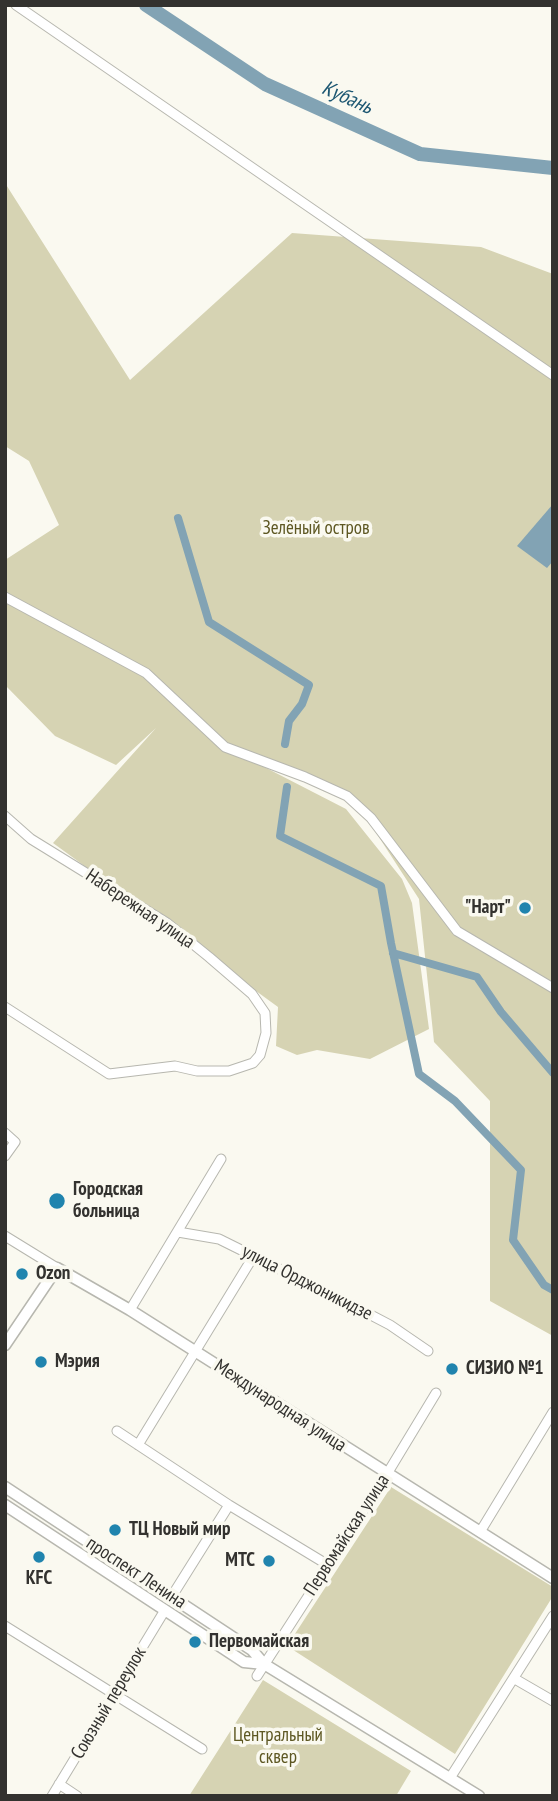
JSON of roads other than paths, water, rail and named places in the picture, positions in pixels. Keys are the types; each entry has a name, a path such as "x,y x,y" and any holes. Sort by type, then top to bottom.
{"main road":[{"name":"Международная улица","path":"57,1268 130,1310 553,1578"},
{"path":"5,1345 57,1268"},
{"name":"проспект Ленина","path":"5,1487 252,1650 264,1664 479,1796"},
{"name":"проспект Ленина","path":"5,1505 244,1662 264,1664"}],"street":[{"path":"16,5 553,375"},
{"path":"5,597 146,673 225,747 305,777 346,796 371,818 457,932 553,988"},
{"name":"Набережная улица","path":"5,816 31,839 167,923 251,994 265,1013 266,1033 260,1055 253,1063 229,1071 197,1071 175,1066 108,1074 5,1007"},
{"path":"5,1133 15,1142 5,1156"},
{"path":"130,1310 220,1159"},
{"name":"улица Орджоникидзе","path":"178,1232 219,1239 390,1325 428,1351"},
{"name":"Международная улица","path":"5,1236 57,1268"},
{"path":"138,1445 253,1257"},
{"name":"Первомайская улица","path":"257,1675 436,1393"},
{"path":"480,1532 553,1412"},
{"path":"117,1432 328,1566"},
{"path":"172,1597 229,1505"},
{"name":"Союзный переулок","path":"51,1796 165,1610"},
{"path":"450,1778 553,1616"},
{"path":"5,1626 202,1749"},
{"path":"515,1679 553,1701"},
{"path":"59,1784 77,1796"}],"water":[{"path":"553,504 553,561 547,568 517,546"}],"waterway":[{"name":"Кубань","path":"146,5 265,84 420,154 553,168"},
{"path":"178,518 209,622 309,685 302,704 289,721 285,744"},
{"path":"287,787 280,836 381,886 419,1074 455,1101 521,1170 513,1240 544,1285 553,1290"},
{"path":"393,953 477,977 501,1012 553,1073"}],"place":[{"name":"\"Нарт\"","path":"525,908"},
{"name":"Городская больница","path":"57,1201"},
{"name":"Ozon","path":"22,1274"},
{"name":"Мэрия","path":"41,1362"},
{"name":"СИЗИО №1","path":"452,1369"},
{"name":"ТЦ Новый мир","path":"115,1530"},
{"name":"KFC","path":"39,1557"},
{"name":"МТС","path":"269,1561"},
{"name":"Первомайская","path":"195,1642"}],"park label":[{"name":"Зелёный остров","path":"316,529"},
{"name":"Центральный сквер","path":"278,1747"}]}
